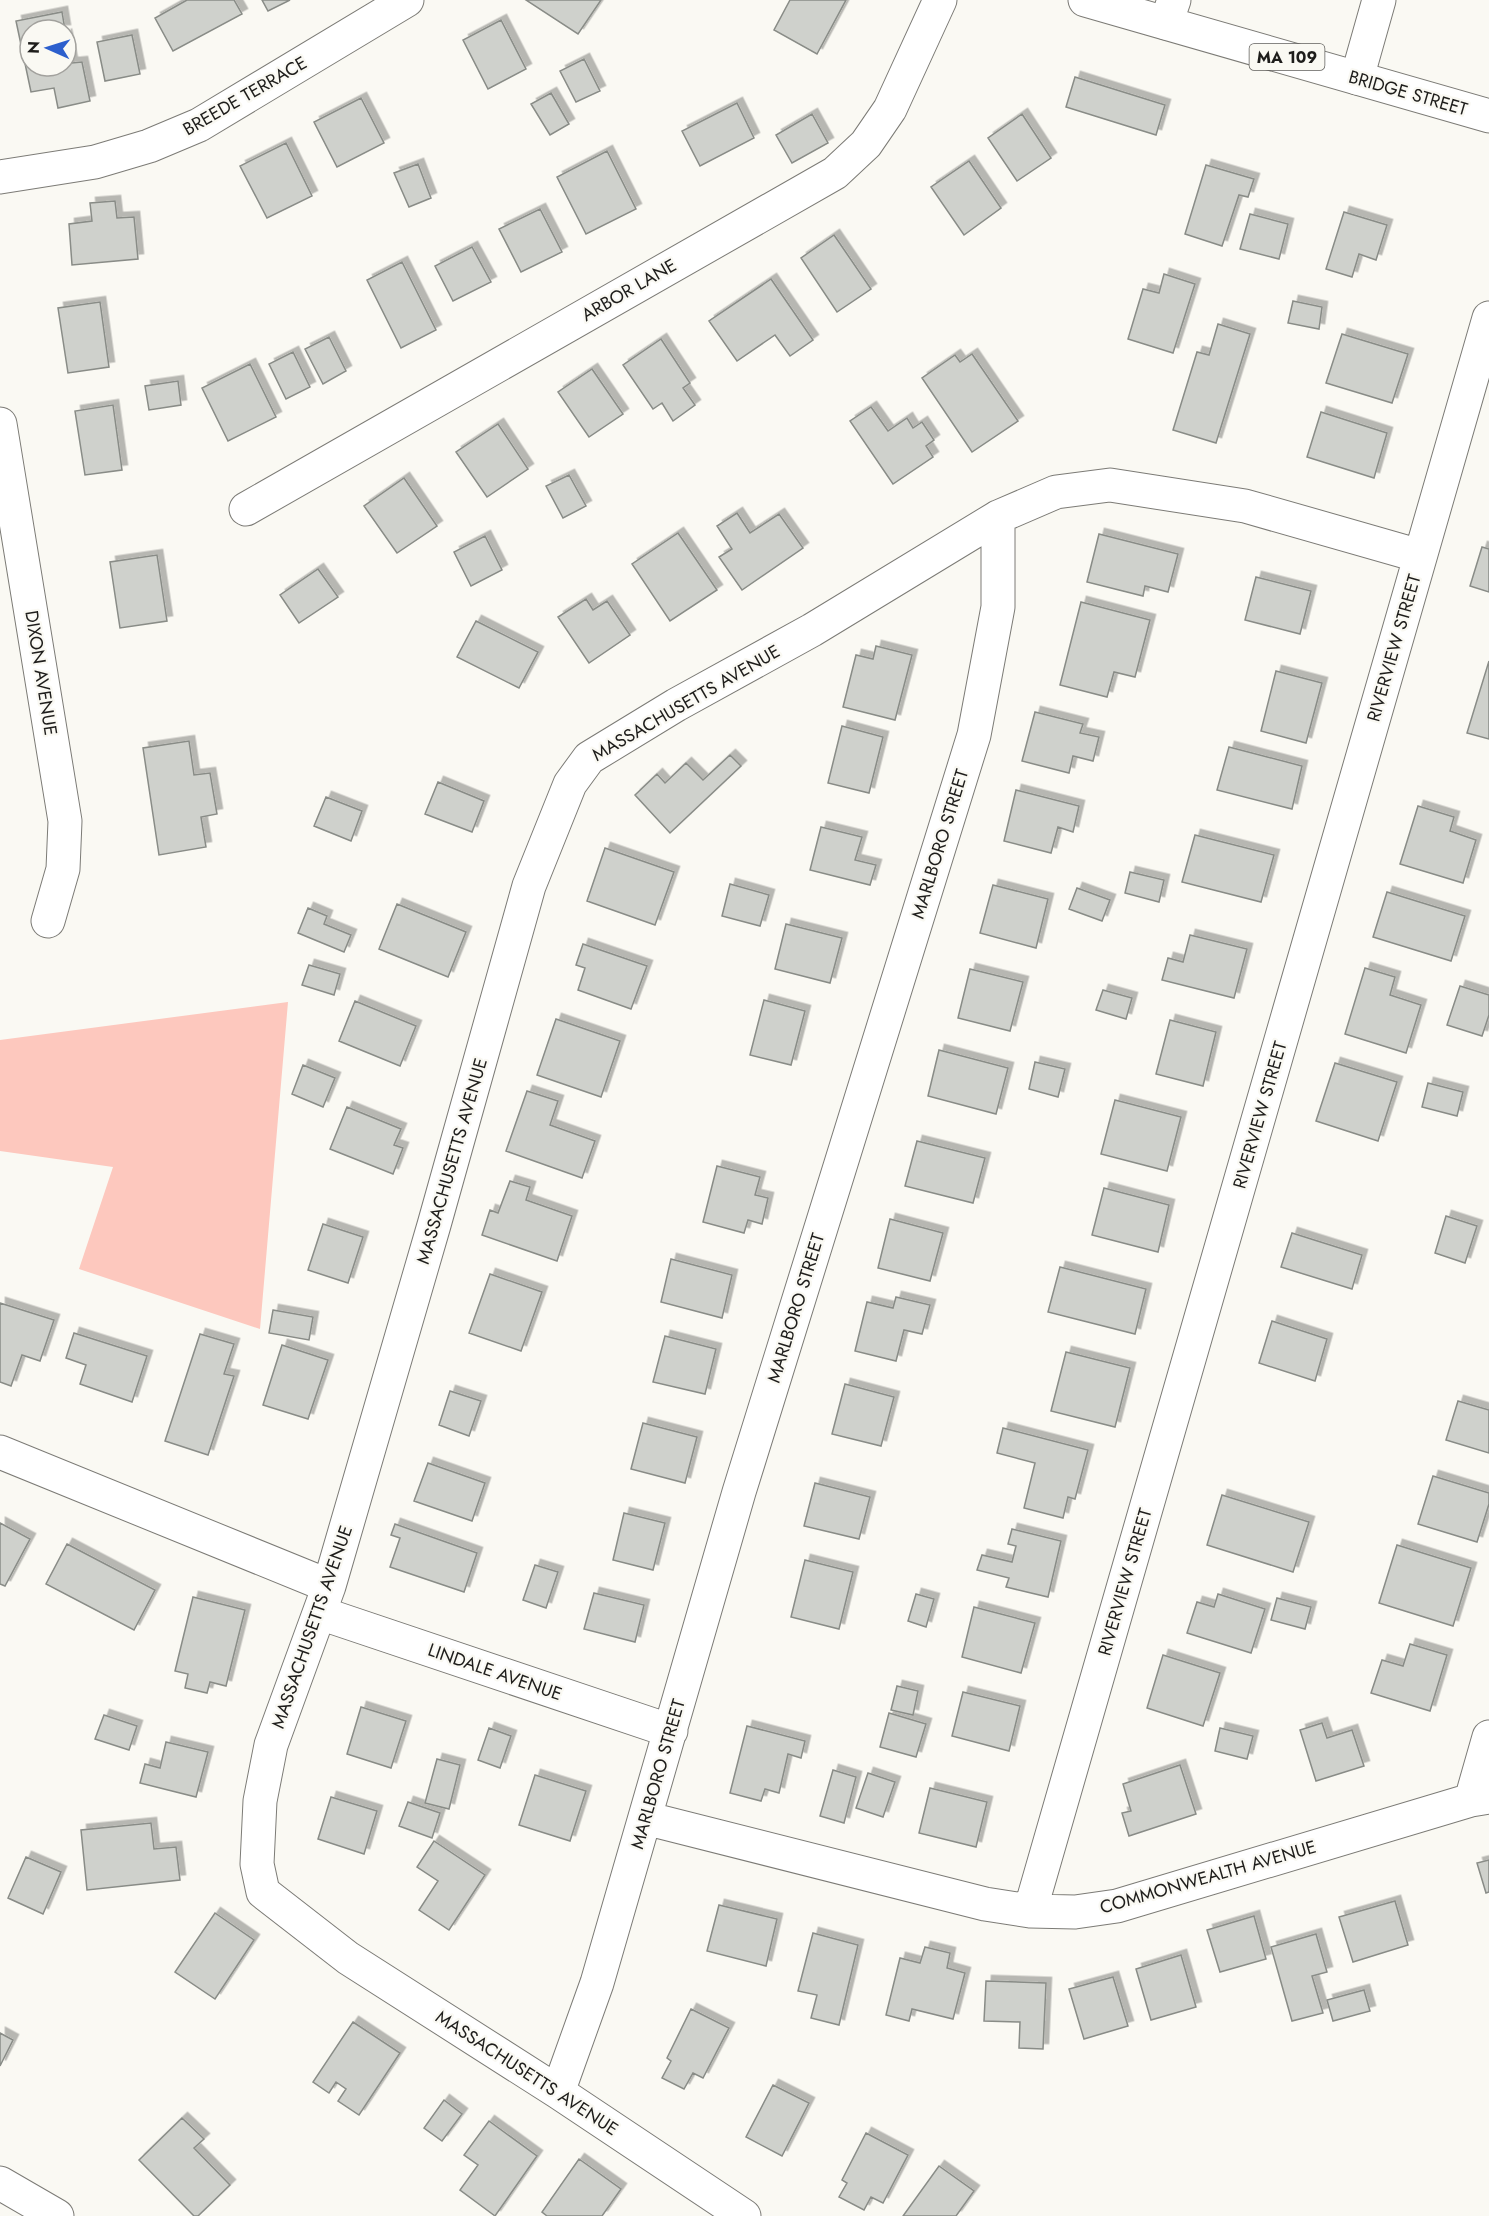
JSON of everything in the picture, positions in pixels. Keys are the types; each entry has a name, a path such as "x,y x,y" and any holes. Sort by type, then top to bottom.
{"street":[{"name":"BREEDE TERRACE","path":"0,177 95,162 149,146 199,125 407,0"},
{"name":"ARBOR LANE","path":"246,509 835,173 866,144 890,109 940,0"},
{"name":"BRIDGE STREET","path":"1085,0 1170,12 1357,78 1489,116"},
{"path":"1357,78 1379,0"},
{"name":"RIVERVIEW STREET","path":"1030,1911 1489,318"},
{"name":"DIXON AVENUE","path":"0,424 65,821 63,869 48,921"},
{"name":"MASSACHUSETTS AVENUE","path":"744,2216 558,2092 348,1958 263,1892 257,1864 260,1801 271,1745 324,1599 434,1225 529,886 570,784 589,758 676,705 812,630 998,517 1056,492 1110,485 1245,506 1420,556"},
{"name":"MARLBORO STREET","path":"558,2092 597,1983 739,1492 974,735 998,607 998,517"},
{"name":"LINDALE AVENUE","path":"0,1452 324,1599 671,1731"},
{"path":"1480,1799 1489,1737"},
{"name":"COMMONWEALTH AVENUE","path":"645,1818 985,1904 1030,1911 1075,1912 1117,1906 1480,1799"},
{"path":"0,2183 57,2216"}],"shaded area":[{"path":"288,1002 260,1329 79,1269 113,1167 0,1151 0,1040"}],"building":[{"path":"187,0 234,0 242,14 173,51 155,18"},
{"path":"262,0 290,0 268,11"},
{"path":"526,0 601,0 578,34"},
{"path":"790,0 846,0 817,54 774,30"},
{"path":"62,12 63,18 31,18"},
{"path":"501,20 526,69 488,89 463,40"},
{"path":"132,35 140,74 105,81 97,42"},
{"path":"584,59 600,91 576,102 560,71"},
{"path":"78,62 82,62 90,101 58,108 54,88 31,92 28,78 78,78"},
{"path":"1075,77 1165,105 1156,135 1066,107"},
{"path":"551,93 569,124 550,135 531,104"},
{"path":"361,98 384,143 337,167 314,122"},
{"path":"737,103 754,138 700,166 682,131"},
{"path":"812,114 828,143 792,163 776,135"},
{"path":"1022,114 1051,158 1017,181 988,138"},
{"path":"286,143 312,196 267,218 240,166"},
{"path":"607,151 636,209 586,234 557,177"},
{"path":"969,161 1001,208 964,235 931,187"},
{"path":"418,164 431,198 409,207 394,173"},
{"path":"1206,165 1254,179 1248,197 1239,195 1222,246 1185,234"},
{"path":"115,201 117,218 134,217 138,259 72,265 69,224 92,221 90,203"},
{"path":"540,209 562,252 521,272 499,229"},
{"path":"1344,212 1387,225 1376,260 1359,254 1352,277 1326,269"},
{"path":"1250,214 1288,224 1279,259 1240,249"},
{"path":"834,235 871,289 837,312 801,258"},
{"path":"472,247 491,282 453,301 435,266"},
{"path":"402,262 436,330 401,348 367,280"},
{"path":"1164,274 1195,284 1173,353 1128,339 1143,289 1159,293"},
{"path":"771,279 813,340 790,356 775,335 737,361 709,321"},
{"path":"1293,301 1322,307 1319,329 1288,323"},
{"path":"100,302 109,367 68,373 58,308"},
{"path":"1218,324 1250,334 1216,443 1173,430 1197,352 1209,355"},
{"path":"1342,334 1408,354 1392,403 1326,383"},
{"path":"329,337 346,371 323,384 305,349"},
{"path":"661,339 690,383 683,388 695,405 673,421 662,403 653,409 623,365"},
{"path":"293,352 310,387 286,399 269,364"},
{"path":"972,354 1018,421 972,452 922,378 955,355 960,362"},
{"path":"250,364 276,417 228,441 202,388"},
{"path":"592,369 623,414 589,437 558,392"},
{"path":"178,381 181,405 149,410 145,386"},
{"path":"113,405 122,470 85,475 75,411"},
{"path":"871,407 888,431 907,418 913,428 922,422 934,440 926,446 933,457 893,484 850,421"},
{"path":"1321,412 1387,433 1374,478 1307,457"},
{"path":"498,424 528,469 487,497 456,452"},
{"path":"569,475 586,506 563,518 546,486"},
{"path":"404,478 437,526 397,553 364,506"},
{"path":"737,513 750,533 779,514 803,548 742,590 719,557 732,549 717,526"},
{"path":"678,533 717,590 670,621 632,564"},
{"path":"1099,534 1178,554 1168,592 1145,586 1143,596 1087,582"},
{"path":"485,536 502,570 471,586 454,552"},
{"path":"1482,547 1489,549 1489,592 1470,586"},
{"path":"157,555 167,621 120,628 110,562"},
{"path":"318,569 338,597 299,623 280,595"},
{"path":"1256,577 1311,591 1300,634 1245,620"},
{"path":"586,599 593,610 607,601 630,635 589,663 558,617"},
{"path":"1081,602 1150,620 1135,677 1114,672 1107,697 1060,685"},
{"path":"476,621 538,652 519,688 457,657"},
{"path":"876,646 912,655 895,720 843,707 856,655 873,659"},
{"path":"1489,661 1489,739 1467,733"},
{"path":"1276,671 1322,683 1306,743 1261,731"},
{"path":"1035,712 1083,724 1080,733 1099,737 1093,761 1073,756 1069,773 1022,761"},
{"path":"842,726 883,737 869,793 828,783"},
{"path":"189,741 194,775 210,773 217,814 201,817 206,847 159,855 143,748"},
{"path":"1229,747 1302,766 1292,809 1217,790"},
{"path":"730,755 741,766 670,833 635,795 657,774 665,783 686,763 703,780"},
{"path":"438,782 484,801 472,832 425,814"},
{"path":"1016,790 1079,806 1073,832 1058,827 1051,853 1004,841"},
{"path":"326,797 362,811 351,841 314,826"},
{"path":"1418,806 1454,817 1450,831 1476,840 1463,883 1400,864"},
{"path":"821,827 862,837 855,860 876,865 870,885 810,870"},
{"path":"1195,835 1274,855 1261,902 1182,882"},
{"path":"605,848 674,872 655,925 587,901"},
{"path":"1130,872 1164,880 1159,902 1125,893"},
{"path":"730,884 769,895 760,926 722,916"},
{"path":"993,885 1048,899 1036,948 980,933"},
{"path":"1077,888 1110,900 1102,921 1069,909"},
{"path":"1387,892 1465,916 1451,961 1373,937"},
{"path":"397,904 466,932 448,977 379,949"},
{"path":"308,908 327,916 324,924 351,935 344,952 298,933"},
{"path":"786,924 842,938 830,983 775,969"},
{"path":"1190,935 1247,949 1234,998 1162,980 1168,958 1183,962"},
{"path":"583,944 647,966 631,1009 578,990 585,968 576,965"},
{"path":"309,965 340,974 334,995 302,985"},
{"path":"1365,968 1395,977 1390,995 1421,1005 1406,1053 1345,1034"},
{"path":"970,969 1023,982 1010,1031 958,1018"},
{"path":"1460,986 1489,995 1489,1015 1482,1036 1447,1025"},
{"path":"1103,990 1132,998 1126,1019 1096,1010"},
{"path":"764,1000 805,1011 791,1065 750,1055"},
{"path":"355,1001 416,1026 400,1066 339,1041"},
{"path":"556,1019 620,1041 601,1097 537,1075"},
{"path":"1170,1020 1216,1032 1203,1086 1156,1074"},
{"path":"939,1050 1008,1068 996,1114 928,1096"},
{"path":"1035,1062 1065,1069 1058,1097 1029,1089"},
{"path":"1335,1063 1397,1082 1378,1141 1316,1121"},
{"path":"303,1065 335,1078 323,1107 292,1094"},
{"path":"1428,1083 1463,1092 1457,1116 1422,1107"},
{"path":"527,1091 558,1101 550,1125 595,1141 582,1178 506,1151"},
{"path":"1115,1100 1181,1117 1167,1171 1101,1154"},
{"path":"347,1107 401,1129 394,1145 403,1148 393,1174 330,1149"},
{"path":"917,1141 985,1158 973,1203 905,1186"},
{"path":"717,1166 760,1177 755,1195 768,1198 762,1224 748,1220 744,1233 703,1222"},
{"path":"510,1181 530,1187 526,1200 572,1216 557,1261 482,1235 490,1210 498,1213"},
{"path":"1104,1188 1169,1205 1158,1252 1092,1235"},
{"path":"1446,1216 1477,1226 1465,1263 1435,1253"},
{"path":"890,1219 943,1233 930,1281 878,1268"},
{"path":"323,1224 363,1237 348,1283 308,1270"},
{"path":"1292,1233 1362,1255 1352,1289 1281,1267"},
{"path":"671,1259 732,1275 722,1318 661,1302"},
{"path":"1060,1267 1146,1289 1135,1334 1048,1312"},
{"path":"490,1274 542,1292 521,1351 469,1333"},
{"path":"896,1297 930,1305 922,1334 904,1330 896,1361 855,1351 867,1302 893,1308"},
{"path":"0,1303 54,1320 40,1361 22,1355 11,1386 0,1382"},
{"path":"273,1310 313,1317 309,1340 269,1333"},
{"path":"1272,1321 1327,1339 1315,1381 1259,1363"},
{"path":"74,1333 147,1356 132,1402 80,1384 86,1365 66,1358"},
{"path":"200,1334 234,1344 224,1374 234,1376 208,1455 165,1441"},
{"path":"665,1336 716,1349 705,1394 653,1382"},
{"path":"282,1345 328,1360 308,1419 263,1405"},
{"path":"1066,1352 1130,1368 1115,1427 1051,1411"},
{"path":"845,1384 894,1397 881,1446 832,1434"},
{"path":"450,1391 481,1401 469,1436 439,1425"},
{"path":"1458,1401 1489,1410 1489,1453 1446,1440"},
{"path":"643,1423 697,1437 685,1483 631,1469"},
{"path":"1003,1428 1088,1450 1075,1499 1068,1497 1063,1518 1024,1508 1035,1463 997,1453"},
{"path":"428,1463 485,1483 472,1521 414,1501"},
{"path":"1433,1476 1489,1493 1489,1504 1477,1542 1418,1524"},
{"path":"815,1483 870,1497 859,1539 804,1526"},
{"path":"1222,1495 1309,1522 1293,1572 1207,1545"},
{"path":"624,1513 665,1523 653,1570 613,1560"},
{"path":"0,1523 30,1539 5,1586 0,1584"},
{"path":"395,1524 477,1553 464,1592 390,1567 400,1538 391,1535"},
{"path":"1012,1529 1061,1541 1048,1597 1006,1587 1009,1578 977,1570 982,1555 1012,1562 1016,1546 1008,1544"},
{"path":"67,1544 155,1590 134,1630 46,1584"},
{"path":"1397,1545 1471,1568 1453,1626 1379,1603"},
{"path":"805,1560 853,1572 839,1629 791,1617"},
{"path":"535,1565 558,1572 546,1608 523,1600"},
{"path":"594,1593 644,1605 635,1642 584,1629"},
{"path":"916,1594 934,1599 926,1627 908,1621"},
{"path":"1218,1594 1265,1609 1251,1653 1187,1633 1197,1602 1214,1607"},
{"path":"193,1597 245,1610 226,1686 210,1682 207,1693 185,1688 188,1674 175,1671"},
{"path":"1277,1598 1311,1607 1305,1629 1271,1620"},
{"path":"974,1607 1035,1623 1021,1673 962,1657"},
{"path":"1410,1644 1447,1655 1430,1711 1371,1693 1382,1660 1403,1666"},
{"path":"1163,1655 1220,1673 1203,1726 1147,1708"},
{"path":"897,1686 918,1691 913,1715 891,1710"},
{"path":"963,1692 1020,1706 1009,1751 952,1736"},
{"path":"361,1707 406,1721 391,1768 347,1754"},
{"path":"889,1713 926,1724 916,1757 880,1747"},
{"path":"104,1715 137,1726 129,1750 95,1739"},
{"path":"1322,1723 1327,1738 1352,1730 1364,1766 1316,1781 1300,1730"},
{"path":"747,1726 805,1741 801,1758 788,1754 779,1793 765,1789 761,1801 730,1793"},
{"path":"489,1728 511,1736 500,1768 478,1760"},
{"path":"1220,1728 1253,1736 1247,1759 1215,1751"},
{"path":"166,1742 208,1752 196,1797 140,1783 145,1764 160,1768"},
{"path":"437,1759 460,1765 449,1809 425,1803"},
{"path":"1180,1765 1196,1814 1129,1836 1122,1813 1131,1811 1123,1784"},
{"path":"833,1770 856,1777 844,1823 820,1816"},
{"path":"868,1773 895,1782 883,1817 856,1808"},
{"path":"535,1775 586,1791 570,1841 519,1825"},
{"path":"930,1788 987,1802 976,1847 919,1833"},
{"path":"331,1797 377,1811 364,1854 318,1839"},
{"path":"408,1802 440,1813 432,1838 399,1826"},
{"path":"151,1823 154,1849 176,1847 180,1880 87,1890 81,1830"},
{"path":"434,1841 485,1875 449,1930 419,1910 438,1881 417,1867"},
{"path":"26,1857 61,1872 43,1914 8,1898"},
{"path":"1489,1860 1489,1892 1486,1893 1477,1863"},
{"path":"1395,1901 1408,1945 1353,1962 1339,1917"},
{"path":"719,1905 777,1919 766,1966 707,1951"},
{"path":"215,1913 254,1940 215,1999 175,1972"},
{"path":"1254,1916 1266,1959 1220,1972 1207,1930"},
{"path":"813,1933 858,1945 839,2025 811,2018 817,1995 798,1991"},
{"path":"1316,1934 1327,1972 1312,1976 1323,2013 1292,2021 1271,1947"},
{"path":"925,1947 950,1953 947,1968 965,1973 953,2019 912,2009 909,2021 886,2015 900,1958 920,1963"},
{"path":"1181,1955 1196,2007 1151,2020 1136,1969"},
{"path":"1113,1977 1128,2026 1084,2039 1069,1989"},
{"path":"986,1981 1046,1983 1043,2049 1019,2048 1020,2022 984,2021"},
{"path":"1364,1990 1370,2011 1333,2021 1327,2000"},
{"path":"691,2009 729,2028 703,2078 693,2073 684,2089 662,2078 671,2061 667,2058"},
{"path":"353,2022 400,2053 359,2115 338,2101 346,2089 336,2082 329,2093 313,2082"},
{"path":"0,2033 13,2040 0,2066"},
{"path":"773,2085 809,2103 782,2156 746,2137"},
{"path":"444,2100 462,2114 442,2141 424,2128"},
{"path":"182,2118 204,2139 194,2148 230,2185 198,2216 194,2216 139,2160"},
{"path":"489,2121 537,2156 495,2216 460,2190 478,2165 464,2155"},
{"path":"866,2133 908,2155 883,2203 871,2197 864,2210 839,2197 847,2183 842,2180"},
{"path":"579,2159 621,2189 602,2216 547,2216 542,2212"},
{"path":"939,2166 974,2191 956,2216 903,2216"}]}
